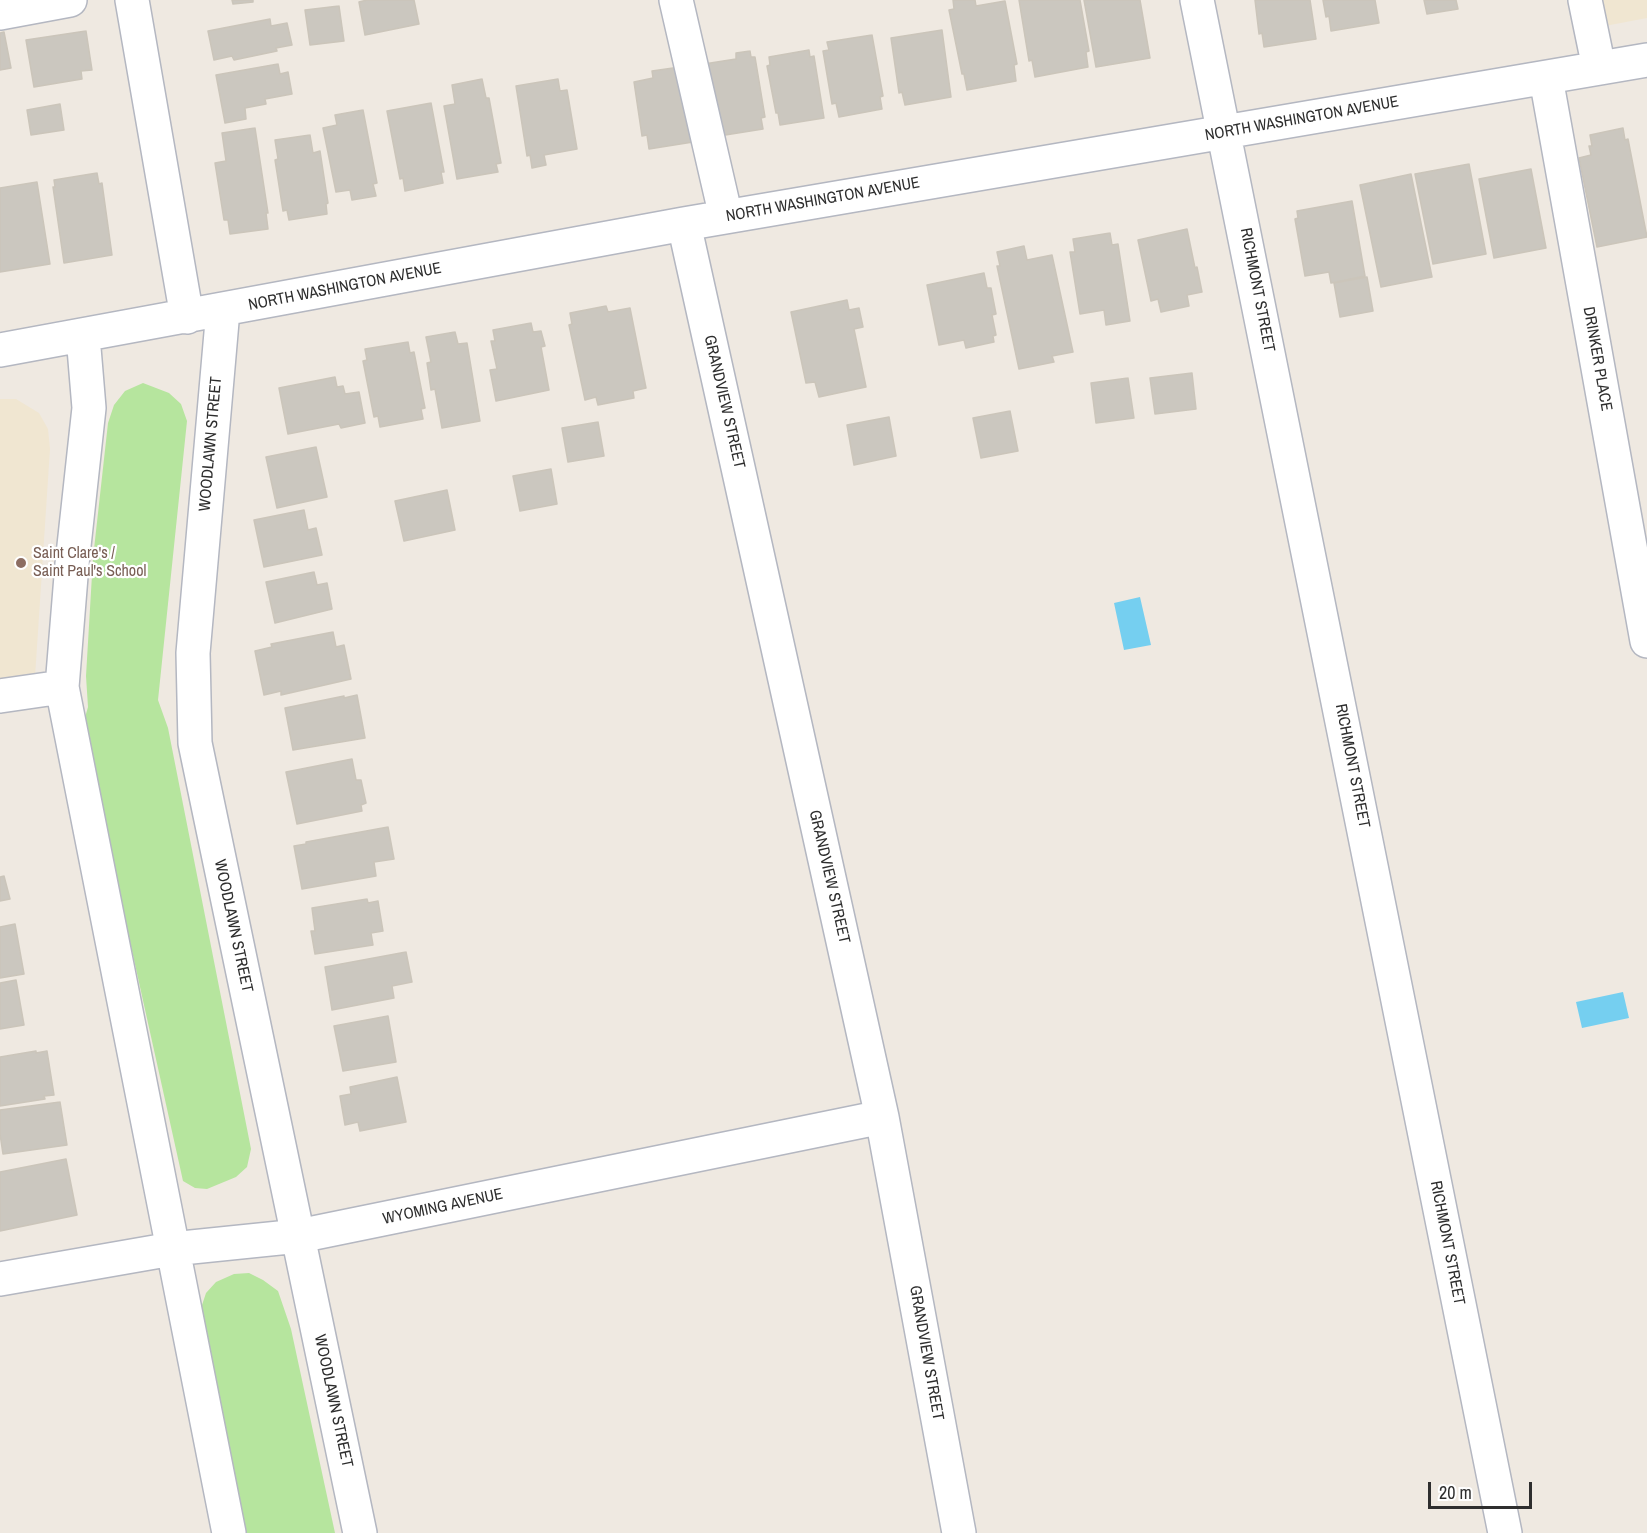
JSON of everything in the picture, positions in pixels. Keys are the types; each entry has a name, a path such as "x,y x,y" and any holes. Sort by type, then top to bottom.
{"street":[{"path":"0,13 70,0"},
{"path":"132,0 187,317"},
{"path":"676,0 726,217"},
{"name":"RICHMONT STREET","path":"1197,0 1505,1533"},
{"path":"1585,0 1599,68"},
{"name":"NORTH WASHINGTON AVENUE","path":"0,350 684,224 1647,60"},
{"name":"DRINKER PLACE","path":"1546,78 1647,640"},
{"name":"GRANDVIEW STREET","path":"684,224 882,1117 959,1533"},
{"name":"WOODLAWN STREET","path":"223,310 193,653 195,744 360,1533"},
{"path":"83,336 89,408 72,564 62,687 229,1533"},
{"path":"0,696 62,687"},
{"name":"WYOMING AVENUE","path":"0,1278 172,1249 299,1236 882,1117"}],"shaded area":[{"path":"1600,0 1647,0 1647,18 1605,26"},
{"name":"Saint Clare's / Saint Paul's School","path":"0,399 16,399 39,413 48,429 50,449 35,677 0,682"}],"green space":[{"path":"143,383 169,393 181,404 187,421 158,700 168,728 251,1149 247,1167 236,1177 207,1189 195,1188 183,1181 111,856 84,721 88,707 86,676 93,558 108,423 114,405 125,391"},
{"path":"249,1273 278,1291 291,1329 335,1533 243,1533 200,1311 206,1293 216,1282 234,1274"}],"water":[{"path":"1140,597 1151,645 1124,650 1114,603"},
{"path":"1623,992 1629,1018 1582,1028 1576,1002"}],"building":[{"path":"232,0 253,0 253,2 233,4"},
{"path":"414,0 419,24 365,35 359,2"},
{"path":"953,0 975,0 976,6 1005,1 1017,64 1014,65 1016,81 967,90 949,10 954,9"},
{"path":"1019,0 1080,0 1089,51 1086,52 1088,67 1035,77 1032,60 1029,61"},
{"path":"1084,0 1140,0 1150,58 1096,67"},
{"path":"1255,0 1310,0 1316,39 1264,47 1262,33 1259,34"},
{"path":"1323,0 1375,0 1379,23 1331,31 1329,16 1326,17"},
{"path":"1424,0 1456,0 1458,9 1427,14"},
{"path":"339,6 344,41 310,45 305,10"},
{"path":"270,19 271,26 287,23 292,45 276,48 277,51 234,60 232,56 214,60 208,31"},
{"path":"942,30 951,97 905,105 902,92 899,93 891,38"},
{"path":"86,31 92,70 81,71 82,79 34,87 26,40"},
{"path":"4,32 11,68 0,70 0,33"},
{"path":"872,35 883,96 880,97 882,109 839,117 836,103 832,104 823,51 829,50 827,42"},
{"path":"809,50 810,57 814,56 824,118 780,125 767,66 770,65 769,57"},
{"path":"750,51 751,57 755,57 765,117 761,118 763,129 719,136 704,64 736,59 736,53"},
{"path":"278,64 280,74 288,72 292,94 265,99 266,104 245,108 246,119 225,123 216,75"},
{"path":"680,67 693,142 649,149 647,135 642,136 634,82 653,78 652,71"},
{"path":"482,79 486,98 489,98 501,163 496,164 498,172 457,179 444,106 455,104 452,85"},
{"path":"558,79 560,91 567,90 577,149 544,155 546,165 532,168 530,155 527,156 516,86"},
{"path":"431,103 444,172 441,172 443,183 405,191 403,178 400,179 387,111"},
{"path":"60,104 64,130 31,135 27,110"},
{"path":"363,110 377,183 373,184 376,196 352,200 350,190 336,192 323,128 337,125 335,115"},
{"path":"255,128 268,213 266,213 268,229 230,234 228,220 224,220 215,163 226,161 222,133"},
{"path":"1623,128 1625,140 1628,139 1647,237 1597,247 1579,158 1591,155 1590,135"},
{"path":"310,135 313,153 320,151 328,203 326,204 327,214 289,220 287,210 283,211 275,160 278,159 275,140"},
{"path":"1469,164 1486,254 1433,264 1415,174"},
{"path":"1531,169 1546,248 1494,258 1479,179"},
{"path":"97,173 99,184 102,183 112,255 64,263 53,187 55,187 54,180"},
{"path":"1411,174 1432,277 1381,287 1360,185"},
{"path":"37,182 50,264 0,272 0,188"},
{"path":"1352,201 1365,276 1331,283 1329,272 1305,276 1295,219 1298,218 1297,211"},
{"path":"1187,229 1202,292 1187,295 1189,306 1161,312 1158,299 1151,301 1138,240"},
{"path":"1110,233 1112,245 1118,244 1130,321 1106,325 1104,310 1080,314 1070,252 1075,252 1073,239"},
{"path":"1024,246 1027,260 1052,255 1073,352 1052,356 1054,362 1019,369 997,266 1000,266 997,252"},
{"path":"984,273 987,288 991,288 996,314 992,315 996,335 993,336 994,342 966,348 964,340 939,345 927,285"},
{"path":"1367,277 1373,311 1340,317 1334,283"},
{"path":"847,300 849,310 859,308 863,327 854,329 866,387 819,397 815,382 806,383 791,312"},
{"path":"606,306 608,312 630,308 646,388 633,391 634,398 598,405 596,397 585,400 569,325 572,324 570,313"},
{"path":"531,323 533,332 541,331 545,346 541,347 549,390 496,401 490,370 497,369 491,341 495,341 493,330"},
{"path":"455,332 458,344 467,343 480,421 442,428 435,389 431,390 427,363 431,362 426,337"},
{"path":"408,342 410,353 414,352 425,408 421,409 423,419 380,427 378,416 374,417 363,361 367,360 365,349"},
{"path":"1192,373 1196,409 1155,414 1150,378"},
{"path":"335,377 337,387 343,386 345,394 359,392 365,423 341,428 339,424 288,434 279,388"},
{"path":"1128,378 1134,418 1096,423 1091,383"},
{"path":"1010,411 1018,451 981,458 973,418"},
{"path":"889,417 896,456 854,465 847,425"},
{"path":"598,422 604,456 568,462 562,428"},
{"path":"316,447 327,497 277,508 266,457"},
{"path":"551,469 557,504 520,511 513,476"},
{"path":"447,490 455,530 404,541 395,501"},
{"path":"304,510 308,530 316,528 322,555 264,567 254,520"},
{"path":"314,572 317,585 327,583 332,609 275,623 266,582"},
{"path":"333,632 336,647 344,645 351,679 281,695 281,691 264,695 255,651 272,647 271,644"},
{"path":"357,695 365,738 293,750 285,708"},
{"path":"352,759 356,780 361,780 366,803 361,805 362,811 297,824 286,772"},
{"path":"388,827 394,859 374,862 376,876 302,889 294,846"},
{"path":"4,876 10,899 0,901 0,877"},
{"path":"367,899 368,903 378,901 383,931 371,933 373,945 315,954 311,931 315,931 312,908"},
{"path":"15,924 24,974 0,978 0,927"},
{"path":"406,952 412,982 392,986 394,998 332,1010 325,967"},
{"path":"16,980 24,1025 0,1029 0,983"},
{"path":"388,1016 396,1062 343,1071 334,1026"},
{"path":"36,1051 36,1053 47,1051 54,1095 44,1096 45,1099 0,1106 0,1057"},
{"path":"397,1077 406,1122 360,1131 358,1122 345,1125 340,1096 351,1094 350,1087"},
{"path":"60,1102 67,1145 3,1154 0,1110"},
{"path":"66,1159 77,1215 0,1231 0,1172"}],"place":[{"name":"Saint Clare's / Saint Paul's School","path":"21,563"}]}
